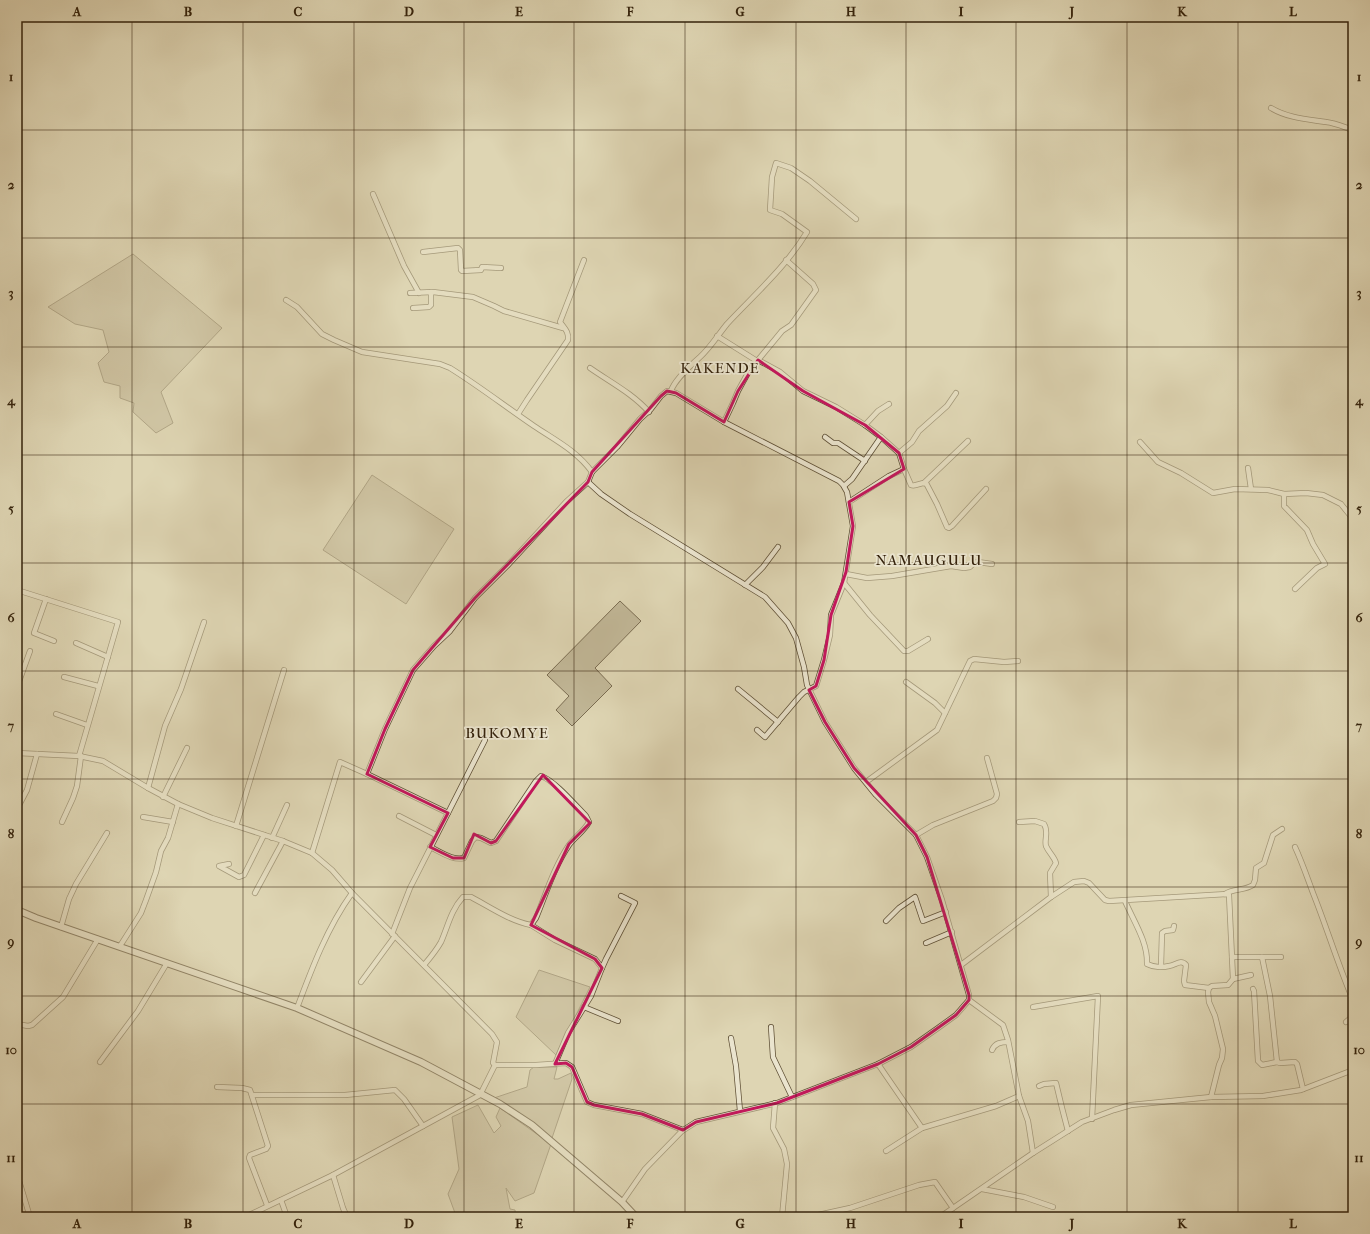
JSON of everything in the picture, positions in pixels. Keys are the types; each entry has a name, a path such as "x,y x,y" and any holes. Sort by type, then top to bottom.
{"street":[{"path":"1271,108 1281,114 1326,122 1353,130"},
{"path":"671,391 673,384 692,366 696,360 701,357 717,336 786,260 807,232 782,214 770,210 772,177 776,163 798,172 856,219"},
{"path":"373,194 404,266 419,293"},
{"path":"423,252 458,248 460,250 462,272 481,270 482,267 501,268"},
{"path":"518,414 568,340 568,335 560,320 584,260"},
{"path":"724,422 749,371 782,331 791,325 816,290 813,284 786,260"},
{"path":"413,308 429,307 431,305 431,292"},
{"path":"410,293 431,292 472,297 504,312 565,328"},
{"path":"286,300 297,307 322,334 362,352 440,364 450,368 564,445 586,464 592,472"},
{"path":"717,336 780,372 803,390 836,407 881,438 900,453 904,469 911,485 914,486 924,483 968,441"},
{"path":"590,368 627,392 641,403 648,412"},
{"path":"367,774 385,729 414,670 434,646 450,631 475,598 507,566 566,502 588,482 592,472 667,391 671,391 724,422 782,451 844,486 853,526 844,583 831,615 830,635 816,686 804,692 765,737 757,730"},
{"path":"900,453 912,442 919,431 947,406 956,393"},
{"path":"864,425 878,411 889,404"},
{"path":"825,436 833,443 838,444 865,461"},
{"path":"844,486 852,479 881,438"},
{"path":"1140,442 1158,462 1181,473 1213,493 1234,488 1268,490 1284,494 1306,493 1323,495 1341,504 1353,519"},
{"path":"1248,468 1251,489"},
{"path":"848,502 888,476 904,469"},
{"path":"588,482 630,514 765,597 788,623 796,638 809,690 825,722 854,768 876,795 916,835 927,857 946,912 970,1000 1002,1025 1008,1042 1020,1096 1028,1121 1034,1153"},
{"path":"924,483 926,483 947,527 949,528 986,489"},
{"path":"1284,494 1284,506 1308,530 1313,544 1325,564 1317,568 1296,589"},
{"path":"745,585 763,567 778,547"},
{"path":"846,574 867,578 951,566 964,568 970,567 974,563 978,562 992,564"},
{"path":"844,583 870,615 904,651 908,651 928,639"},
{"path":"17,590 118,622 87,724 80,756 77,786 62,822"},
{"path":"46,599 34,633 54,641"},
{"path":"148,788 165,726 181,689 204,622"},
{"path":"76,643 108,657"},
{"path":"17,687 30,650"},
{"path":"866,782 938,730 970,661 1018,661"},
{"path":"236,826 284,670"},
{"path":"64,677 98,686"},
{"path":"906,682 935,703 945,713"},
{"path":"738,689 778,722"},
{"path":"56,714 87,724"},
{"path":"361,982 394,935 410,888 485,740"},
{"path":"163,797 187,748"},
{"path":"17,753 80,756 102,761 163,797 178,804 212,818 283,841 312,853 332,870 352,893 492,1034 497,1042 493,1059 493,1063 495,1065 480,1095 333,1175 245,1217"},
{"path":"17,809 26,790 37,754"},
{"path":"916,835 934,825 993,801 996,798 997,794 987,758"},
{"path":"312,853 340,762 448,813"},
{"path":"430,847 453,858 460,859 464,858 472,841 476,837 491,843 496,842 536,781 541,776 546,777 586,816 589,822 587,826 569,844 558,865 536,918 531,925"},
{"path":"120,946 141,913 156,872 161,851 168,838 178,804"},
{"path":"272,838 287,805"},
{"path":"399,816 436,835"},
{"path":"143,817 173,822"},
{"path":"1019,822 1036,821 1044,824 1046,828 1046,846 1055,857 1056,863 1050,873 1051,897"},
{"path":"961,965 1051,897 1074,882 1084,881 1089,883 1105,900 1109,902 1225,894 1233,890 1246,888 1253,885 1256,868 1264,863 1266,852 1269,849 1273,835 1282,829"},
{"path":"61,927 69,899 76,884 107,833"},
{"path":"229,864 220,866 239,877 244,875 264,835"},
{"path":"256,893 283,841"},
{"path":"1295,847 1302,860 1345,982 1353,1000"},
{"path":"297,1008 307,980 329,930 352,893"},
{"path":"1125,901 1143,942 1147,956 1147,964 1169,966 1180,962 1184,963 1186,965 1185,985 1209,988 1212,986 1228,985 1233,979 1229,896 1225,894"},
{"path":"555,1064 568,1034 591,996 606,958 635,903 621,896"},
{"path":"424,965 435,952 441,941 453,911 463,897 471,897 523,924 531,925 555,940 595,959 602,968"},
{"path":"886,921 899,908 915,897 923,921 946,912"},
{"path":"17,910 61,927 167,962 297,1008 421,1062 480,1095 500,1104 532,1125 622,1202 636,1217"},
{"path":"1161,966 1162,933 1163,931 1173,930 1174,926"},
{"path":"926,943 952,932"},
{"path":"17,1024 28,1026 32,1025 62,997 98,939"},
{"path":"1232,957 1280,957"},
{"path":"1262,957 1270,996 1278,1062"},
{"path":"100,1062 138,1011 167,962"},
{"path":"1233,979 1239,979 1252,975"},
{"path":"1209,988 1209,1002 1216,1016 1223,1048 1222,1058 1210,1097"},
{"path":"1253,989 1258,1061 1262,1065 1278,1062 1295,1062 1298,1064 1303,1089"},
{"path":"1033,1007 1098,996 1092,1119"},
{"path":"622,1202 645,1169 683,1130 696,1122 775,1103 878,1064 911,1047 956,1015 970,1000"},
{"path":"584,1006 618,1021"},
{"path":"1346,1022 1353,1016"},
{"path":"772,1027 773,1057 792,1097"},
{"path":"731,1038 736,1066 740,1111"},
{"path":"992,1050 993,1047 998,1044 1008,1042"},
{"path":"495,1065 566,1063 572,1067 587,1102 594,1105 642,1114 683,1130"},
{"path":"878,1064 922,1128"},
{"path":"940,1217 1082,1122 1114,1110 1131,1105 1210,1097 1263,1096 1303,1089 1353,1070"},
{"path":"1039,1086 1056,1083 1068,1131"},
{"path":"217,1087 247,1088 250,1090 268,1146 266,1149 250,1155 249,1158 268,1205"},
{"path":"252,1095 345,1095 396,1090 423,1126"},
{"path":"886,1151 922,1128 996,1106 1020,1096"},
{"path":"775,1103 773,1128 784,1149 786,1164 782,1217"},
{"path":"17,1174 30,1217"},
{"path":"333,1175 347,1217"},
{"path":"809,1217 850,1208 919,1185 935,1182 953,1208"},
{"path":"982,1189 1024,1197 1053,1207"},
{"path":"281,1200 287,1217"}],"highlighted area":[{"path":"758,360 803,391 865,425 899,453 904,469 849,502 853,526 846,572 831,615 824,660 816,686 809,690 825,722 854,768 916,835 927,857 969,995 969,1000 956,1015 911,1047 878,1064 777,1103 696,1122 683,1130 642,1114 594,1105 587,1102 572,1067 566,1063 555,1064 602,968 595,959 531,925 569,844 590,823 543,775 496,841 491,843 474,834 464,858 453,858 430,847 448,813 367,774 385,729 413,670 475,598 588,482 592,472 661,396 667,391 676,393 724,422 738,391"}],"shaded area":[{"path":"133,254 222,328 161,392 173,423 156,433 133,412 134,403 120,398 120,386 104,382 98,363 109,352 103,330 75,324 48,307"},
{"path":"372,475 454,529 406,604 323,550"},
{"path":"620,601 641,621 595,668 612,686 572,726 556,710 569,696 547,675"},
{"path":"539,970 590,987 556,1055 516,1017"},
{"path":"534,1067 557,1067 554,1079 558,1079 571,1073 572,1079 552,1138 494,1098 527,1087 530,1070"},
{"path":"478,1105 494,1133 501,1126 496,1117 500,1108 551,1144 534,1193 515,1201 506,1188 510,1209 515,1210 516,1217 441,1217 455,1213 448,1194 459,1169 452,1117"}],"district":[{"name":"KAKENDE","path":"720,368"},
{"name":"NAMAUGULU","path":"929,560"},
{"name":"BUKOMYE","path":"507,733"}]}
